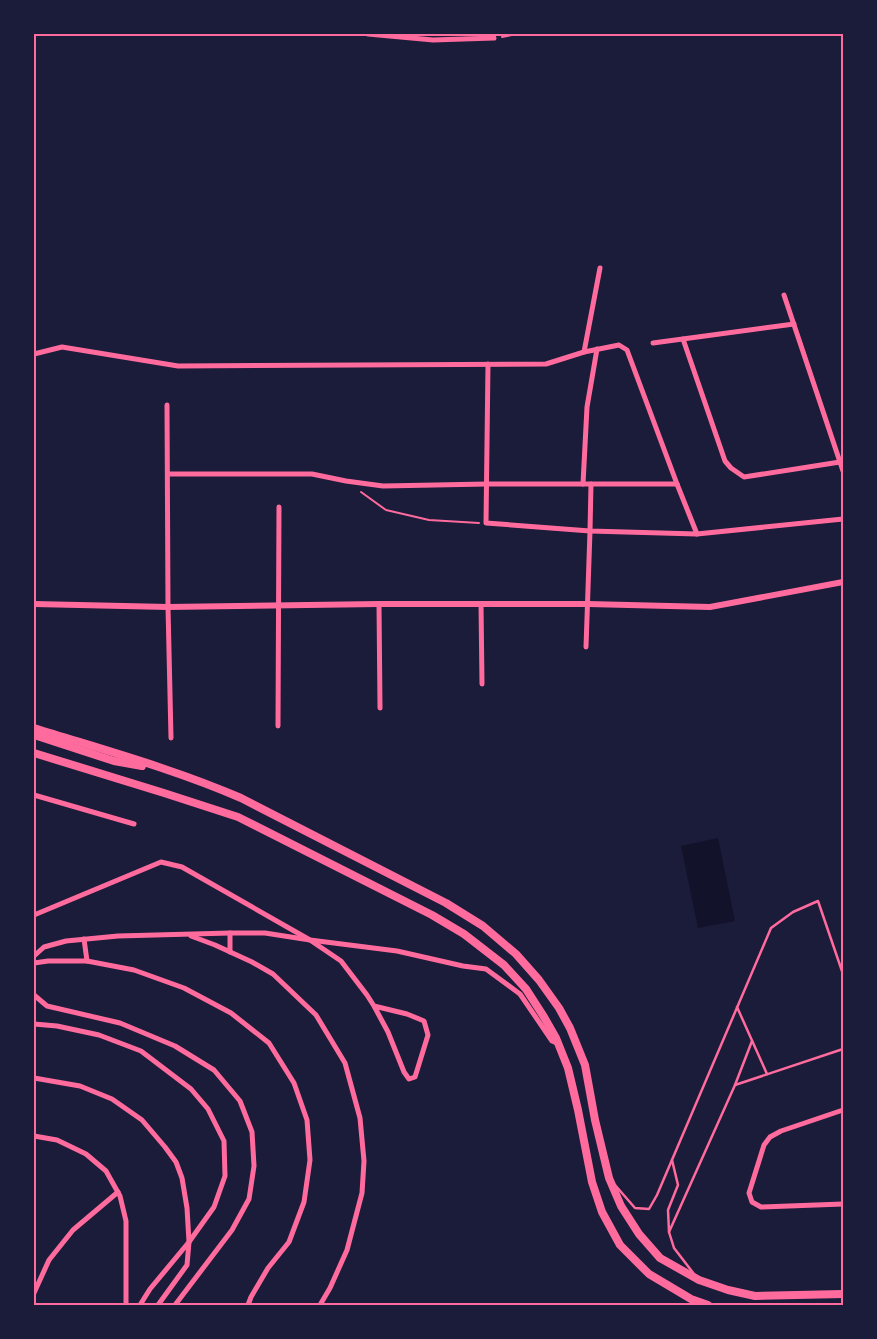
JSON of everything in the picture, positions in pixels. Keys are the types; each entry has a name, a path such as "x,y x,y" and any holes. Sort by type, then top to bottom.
{"main road":[{"path":"34,728 176,772 241,798 446,903 483,926 516,954 539,980 559,1008 570,1028 585,1065 595,1120 609,1178 620,1206 639,1234 660,1258 699,1280 728,1290 755,1296 843,1294"},
{"path":"34,735 114,761 176,772"},
{"path":"34,753 238,817 438,918 464,934 504,965 544,1016 559,1044 578,1110 592,1182 602,1212 620,1245 649,1274 691,1300 708,1305"}],"street":[{"path":"368,34 433,40 494,38"},
{"path":"584,352 600,268"},
{"path":"784,295 843,471"},
{"path":"653,343 794,324"},
{"path":"682,339 725,460 730,468 744,477 840,462"},
{"path":"34,354 62,347 178,366 546,364 584,352 619,345 627,350 697,534"},
{"path":"583,484 587,407 597,349"},
{"path":"488,364 486,523 590,531 697,534 843,520"},
{"path":"167,405 171,738"},
{"path":"168,474 312,474 346,482 383,486 677,484"},
{"path":"586,648 591,484"},
{"path":"278,726 279,507"},
{"path":"34,604 168,607 278,604 588,604 710,607 843,582"},
{"path":"379,604 380,708"},
{"path":"481,604 482,684"},
{"path":"34,795 134,824"},
{"path":"34,914 162,862 182,867 310,940 341,961 374,1006 388,1032 404,1072 409,1079 415,1077 428,1035 424,1021 407,1014 374,1006"},
{"path":"34,956 44,947 66,941 84,939 118,936 265,932 310,940 397,951 463,966 486,969 520,994 552,1041 559,1044"},
{"path":"230,933 230,952"},
{"path":"188,935 252,962 273,974 316,1015 345,1063 360,1118 364,1161 362,1193 347,1250 320,1305"},
{"path":"84,939 87,961"},
{"path":"34,963 87,961 134,970 184,988 231,1013 270,1043 294,1083 307,1120 310,1160 304,1202 289,1242 268,1268 248,1305"},
{"path":"34,994 47,1006 120,1023 175,1046 214,1070 240,1101 252,1132 254,1166 249,1199 232,1230 175,1305"},
{"path":"34,1024 57,1026 99,1035 140,1051 191,1089 208,1109 224,1141 225,1176 214,1207 189,1242 150,1289 140,1305"},
{"path":"34,1078 80,1086 112,1099 142,1120 176,1162 182,1178 187,1208 189,1242 187,1265 158,1305"},
{"path":"843,1110 781,1131 770,1137 764,1145 749,1193 752,1202 761,1207 843,1204"},
{"path":"34,1136 57,1140 86,1154 106,1171 118,1192 126,1221 126,1305"},
{"path":"34,1293 49,1260 73,1230 118,1192"}],"lane":[{"path":"609,1178 635,1208 649,1209 657,1195 771,928 793,912 818,901 843,974"},
{"path":"737,1007 767,1074"},
{"path":"669,1232 735,1085 752,1041"},
{"path":"735,1085 843,1049"},
{"path":"672,1159 678,1185 668,1210 669,1232 674,1248 699,1280"}],"path":[{"path":"494,38 517,34"},
{"path":"359,491 386,510 430,520 486,523"}],"shaded area":[{"path":"718,838 735,921 698,928 681,846"}]}
